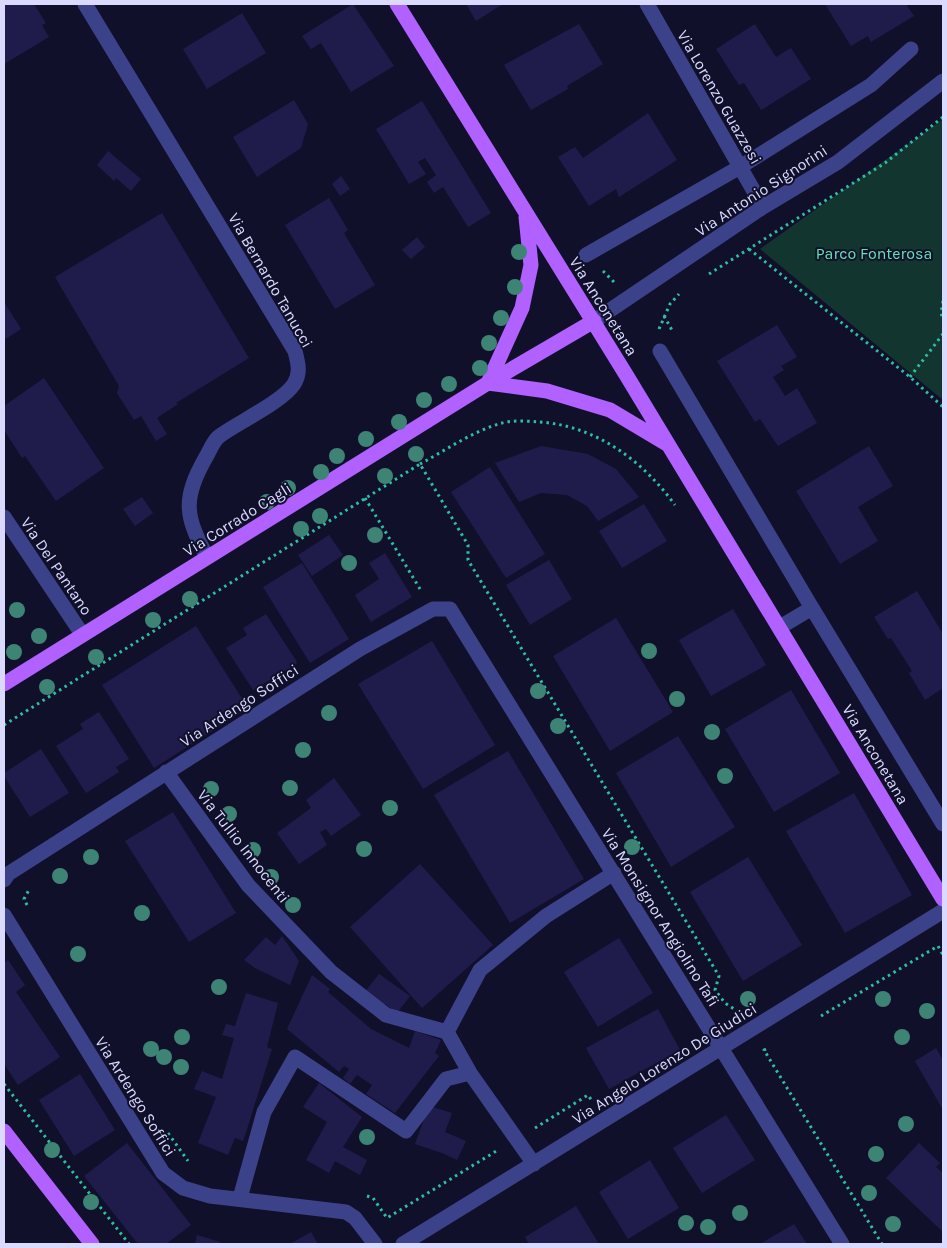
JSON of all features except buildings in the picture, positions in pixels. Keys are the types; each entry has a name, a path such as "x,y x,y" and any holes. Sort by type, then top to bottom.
{"main road":[{"name":"Via Anconetana","path":"397,4 670,445 943,899"},
{"path":"525,213 531,265 526,291 522,308 488,383 547,391 610,410 670,445"},
{"name":"Via Corrado Cagli","path":"4,684 488,383 594,322"},
{"path":"4,1131 92,1244"}],"street":[{"name":"Via Bernardo Tanucci","path":"85,4 295,351 300,368 293,385 271,403 218,436 195,476 188,505 192,529 207,557"},
{"name":"Via Lorenzo Guazzesi","path":"647,4 763,207"},
{"name":"Via Antonio Signorini","path":"586,255 740,167 871,85 910,49"},
{"name":"Via Antonio Signorini","path":"594,322 763,207 838,162 943,81"},
{"name":"Via Anconetana","path":"660,351 812,608 943,824"},
{"name":"Via Del Pantano","path":"4,517 82,634"},
{"path":"780,627 812,608"},
{"name":"Via Ardengo Soffici","path":"4,880 8,874 360,649 433,609 450,609"},
{"name":"Via Monsignor Angiolino Tafi","path":"450,609 842,1244"},
{"name":"Via Tullio Innocenti","path":"166,772 248,885 331,972 386,1015 447,1032"},
{"path":"534,1164 470,1073 447,1032 480,970 546,916 614,873"},
{"name":"Via Angelo Lorenzo De Giudici","path":"403,1244 943,911"},
{"name":"Via Ardengo Soffici","path":"4,915 163,1173 182,1188 210,1196 240,1198 346,1212 355,1218 375,1244"},
{"path":"240,1198 264,1112 295,1057 406,1131 446,1079 470,1073"}],"path":[{"path":"707,275 885,163 943,118"},
{"path":"727,231 910,377 943,407"},
{"path":"660,351 658,339 663,316 670,304 684,290"},
{"path":"943,301 941,313 943,320"},
{"path":"910,377 943,334"},
{"path":"4,725 420,464 503,422 553,423 587,432 613,445 645,471 677,508"},
{"path":"420,464 468,545 468,560 719,976 715,990 725,1003 742,1014"},
{"path":"816,1019 938,946 943,955"},
{"path":"771,1046 764,1050 882,1244"},
{"path":"4,1084 129,1244"}],"green space":[{"name":"Parco Fonterosa","path":"943,119 943,400 760,249"}]}
